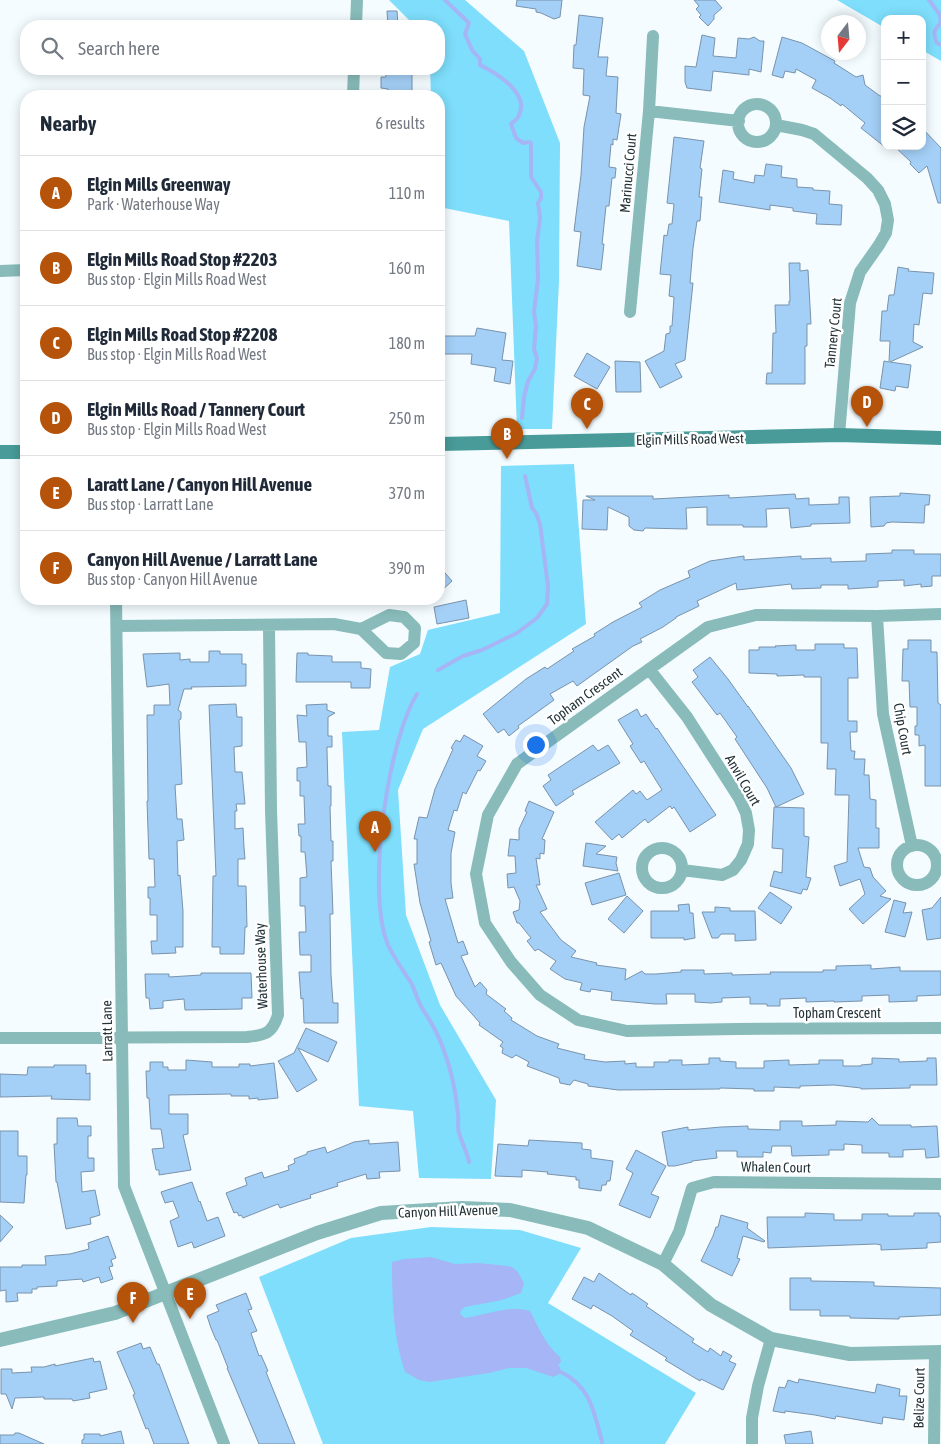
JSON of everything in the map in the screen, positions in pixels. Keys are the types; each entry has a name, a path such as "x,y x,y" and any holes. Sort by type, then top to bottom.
{"main road":[{"name":"Elgin Mills Road West","path":"445,444 839,436 941,438"},
{"path":"0,452 20,452"}],"street":[{"path":"356,20 357,0"},
{"name":"Marinucci Court","path":"630,312 649,111 653,36"},
{"path":"352,90 354,75"},
{"path":"763,105 773,113 776,125 771,136 766,140 755,142 744,137 739,121 740,114 745,109 750,106 763,105"},
{"path":"649,111 739,121"},
{"name":"Tannery Court","path":"776,125 814,134 866,178 878,190 885,204 888,220 886,233 860,272 850,303 839,436"},
{"path":"0,271 20,270"},
{"name":"Larratt Lane","path":"116,605 124,1186 224,1444"},
{"name":"Topham Crescent","path":"941,614 877,616 756,615 708,627 517,764 488,815 476,874 485,923 511,962 540,995 578,1020 627,1031 941,1028"},
{"name":"Chip Court","path":"877,616 883,714 912,846"},
{"path":"117,626 334,624 362,629"},
{"name":"Waterhouse Way","path":"0,1038 247,1037 264,1035 275,1025 278,1015 271,810 269,626"},
{"name":"Anvil Court","path":"649,669 687,717 739,798 746,813 749,830 748,844 741,860 733,870 722,875 682,870"},
{"name":"Whalen Court","path":"663,1264 678,1232 692,1188 714,1182 941,1184"},
{"name":"Canyon Hill Avenue","path":"0,1340 115,1313 317,1233 381,1213 462,1208 510,1210 588,1228 663,1264 711,1305 771,1339 850,1354 938,1352"},
{"path":"752,1444 752,1418 758,1386 771,1339"},
{"name":"Belize Court","path":"934,1444 938,1352"}],"shaded area":[{"path":"389,0 465,0 524,51 560,143 559,281 552,429 517,429 509,221 445,208 445,90 431,90 430,75 445,75 445,20 409,20"},
{"path":"837,0 941,0 941,61 926,52 926,15 881,15 881,26 866,17 866,15 863,15"},
{"path":"574,464 586,624 423,729 398,790 406,915 440,1005 496,1100 491,1179 419,1178 413,1111 359,1106 342,732 379,730 390,667 420,654 428,630 500,613 501,466"},
{"path":"431,1227 520,1230 581,1248 548,1303 696,1393 665,1444 323,1444 259,1277 351,1238"},
{"path":"431,1257 455,1264 478,1263 507,1266 512,1267 518,1272 524,1283 521,1293 502,1300 465,1307 461,1310 460,1314 465,1318 513,1309 530,1311 546,1342 560,1357 561,1362 558,1365 561,1373 553,1377 526,1368 509,1368 429,1382 419,1380 405,1372 396,1332 392,1262"}],"building":[{"path":"517,0 562,0 560,17 554,19 536,12 536,9 516,6"},
{"path":"694,0 715,0 722,8 714,15 714,19 708,26 699,17 701,15 696,9 699,6"},
{"path":"387,11 397,11 398,20 388,20"},
{"path":"579,15 603,18 598,57 608,57 606,76 618,77 616,113 621,114 617,140 613,139 613,145 611,144 609,167 616,168 615,178 612,178 609,206 606,206 601,270 577,266 581,232 574,231 581,175 584,127 590,96 583,95 584,69 573,68 574,45 576,45"},
{"path":"702,35 715,38 713,56 736,58 738,38 749,39 754,37 764,41 761,72 749,69 749,75 713,71 711,91 687,88 685,66 696,67"},
{"path":"782,37 802,43 821,53 821,60 833,60 834,63 856,77 863,75 865,85 881,96 881,144 861,128 865,123 842,104 841,106 812,88 816,80 796,69 795,73 785,71 783,78 772,75"},
{"path":"386,75 412,75 412,90 388,90 381,88 381,77 386,77"},
{"path":"926,132 941,148 941,203 938,203 927,166 919,173 910,164 911,162 898,150 926,150"},
{"path":"674,137 704,141 700,168 702,169 699,197 702,197 700,221 697,221 693,248 690,283 693,283 685,360 675,364 682,377 660,388 645,361 664,351 666,334 670,333 670,326 672,326 674,297 669,296 671,275 660,274 664,235 667,236 669,224 672,224 674,204 667,203"},
{"path":"766,164 782,166 781,177 797,179 797,187 830,191 829,204 842,205 841,225 816,224 817,214 793,211 793,208 770,205 770,210 719,202 723,170 734,172 733,179 754,183 755,175 764,176"},
{"path":"789,263 800,263 800,271 808,270 811,324 807,324 805,384 766,384 767,373 772,373 773,333 776,333 775,305 789,305 790,301"},
{"path":"898,267 909,269 908,271 934,273 932,294 923,293 919,325 914,324 913,342 923,347 890,362 911,365 908,388 896,386 895,391 880,388 884,361 889,362 890,341 880,341 882,311 887,311 889,295 894,295"},
{"path":"477,328 506,333 502,360 513,361 510,384 494,381 496,368 471,364 472,354 445,354 445,336 475,336"},
{"path":"587,353 610,367 597,389 574,376"},
{"path":"615,361 640,362 641,392 616,392"},
{"path":"900,493 930,495 929,505 925,505 924,523 892,522 886,523 884,526 871,527 870,497 900,496"},
{"path":"795,494 796,499 809,498 809,505 839,504 839,497 849,497 850,523 811,524 811,526 791,528 789,508 766,509 767,527 707,525 707,507 686,508 687,529 645,528 643,531 634,530 629,526 629,517 608,507 607,530 582,529 583,500 595,500 586,496 653,496 653,499 729,495 729,498"},
{"path":"892,550 914,550 914,554 941,554 941,576 932,576 932,586 921,587 921,584 904,586 904,580 878,581 878,587 848,589 848,585 821,585 821,588 792,589 791,584 737,590 736,583 697,601 699,606 676,617 663,627 640,639 642,642 633,646 577,686 573,681 550,694 554,700 518,726 519,728 509,736 504,729 498,733 483,714 526,679 545,667 547,669 574,651 572,649 595,636 594,634 642,607 639,603 660,590 690,577 688,571 710,561 744,556 744,560 801,556 801,559 831,558 831,562 866,561 866,554 892,553"},
{"path":"445,573 452,581 445,587"},
{"path":"466,600 469,618 437,624 434,607"},
{"path":"908,640 931,640 931,652 937,652 938,703 941,705 941,786 925,786 925,745 919,746 919,735 915,735 917,707 910,707 909,681 902,681 903,649 908,649"},
{"path":"815,644 844,644 844,648 857,648 858,678 848,678 848,721 857,721 857,732 850,732 851,751 855,751 854,759 865,759 864,775 869,775 870,799 876,800 876,828 879,828 879,848 858,848 864,867 870,868 873,877 886,891 880,896 891,899 863,924 849,909 865,894 860,879 840,886 834,866 847,862 849,795 835,795 836,769 827,769 828,743 821,743 821,677 749,673 749,650 759,650 759,647 796,645 796,650 815,650"},
{"path":"209,651 220,651 220,654 242,654 242,664 246,664 246,686 191,687 192,689 184,689 178,710 181,712 181,719 179,720 182,784 175,785 177,819 182,819 184,840 177,841 178,876 180,875 183,911 183,947 175,947 176,953 152,954 151,941 157,941 157,915 150,915 150,898 148,898 148,887 155,887 154,859 149,859 147,715 154,715 154,705 170,705 169,684 147,687 143,654 180,653 180,660 190,659 190,662 209,662"},
{"path":"297,653 332,656 332,662 361,662 361,668 371,669 370,688 351,688 351,682 296,682"},
{"path":"710,657 748,706 791,768 804,794 776,807 767,788 735,739 737,737 720,713 717,715 692,682 698,677 693,670"},
{"path":"236,704 237,717 242,717 242,746 234,747 235,772 242,772 245,804 236,804 235,829 243,828 245,859 238,859 238,886 246,886 247,927 245,927 244,954 220,954 220,947 212,947 213,876 216,876 209,705"},
{"path":"327,704 327,710 335,713 328,717 328,736 332,736 332,747 327,747 327,750 328,786 331,786 331,841 333,841 333,861 331,861 333,914 330,914 331,975 333,1003 338,1003 338,1023 304,1023 299,972 311,972 311,955 300,955 299,932 306,932 305,906 300,906 300,878 307,877 305,852 301,852 301,836 299,836 298,824 305,824 304,796 300,796 300,781 297,781 297,768 307,767 306,742 299,742 297,715 307,716 306,705"},
{"path":"637,709 641,717 646,714 657,728 716,815 690,832 674,807 672,809 670,806 648,823 645,819 622,838 619,834 612,840 595,822 633,790 636,794 640,791 647,800 662,790 644,761 641,763 630,746 633,744 618,720"},
{"path":"464,735 483,746 477,756 486,761 480,771 478,770 466,794 463,792 457,811 454,810 448,830 455,832 451,853 453,898 445,899 458,943 463,941 468,954 461,956 475,987 480,982 487,990 486,994 506,1009 504,1011 512,1018 511,1020 537,1036 559,1044 557,1048 585,1055 584,1059 605,1062 625,1061 625,1064 636,1063 636,1067 654,1067 654,1062 669,1062 669,1060 682,1060 682,1065 709,1064 709,1058 720,1058 720,1061 736,1062 736,1068 764,1068 764,1061 789,1060 789,1065 819,1064 819,1060 843,1060 843,1066 861,1066 872,1064 872,1058 899,1059 899,1062 927,1061 927,1058 936,1058 937,1085 910,1085 910,1088 861,1089 834,1085 800,1086 800,1088 774,1087 774,1091 720,1088 618,1090 588,1086 588,1084 574,1080 570,1085 560,1083 559,1078 527,1066 529,1062 516,1055 512,1058 502,1053 503,1048 500,1046 503,1042 479,1025 480,1023 456,996 441,963 436,965 420,903 414,864 417,864 417,839 414,839 419,817 427,818 435,789 453,749 451,748 456,740 460,742"},
{"path":"593,745 598,751 608,745 620,763 572,791 574,794 556,806 543,786 551,780 548,775"},
{"path":"529,801 554,812 542,839 545,840 544,854 540,853 540,859 536,858 540,885 536,885 547,909 540,912 561,940 576,951 571,957 597,963 596,965 626,969 625,980 642,971 645,974 681,972 681,970 704,970 704,974 771,974 770,972 823,972 823,970 836,970 836,966 871,965 871,969 900,967 900,971 941,971 941,995 917,996 917,1001 889,1002 889,995 862,996 862,1001 806,1002 806,998 780,999 780,1006 767,1006 767,1004 750,1004 750,997 722,998 722,1002 711,1003 695,1002 695,994 666,994 667,1004 655,1004 611,1000 612,992 591,989 590,992 580,990 582,983 565,979 550,969 556,961 538,949 535,951 527,941 531,938 517,923 513,912 519,910 520,901 514,887 508,888 507,874 516,873 515,856 508,856 510,839 519,840 519,829 527,812 525,811"},
{"path":"774,807 804,808 804,836 809,837 806,877 811,878 807,890 803,889 801,894 770,886 774,871 782,873 783,849 772,848"},
{"path":"586,843 606,846 596,854 617,857 618,871 583,866"},
{"path":"619,873 626,895 592,905 585,883"},
{"path":"770,892 792,907 781,924 758,908"},
{"path":"627,896 643,911 624,933 608,919"},
{"path":"941,897 941,938 927,940 922,910 932,908"},
{"path":"894,900 906,903 903,913 912,912 905,937 885,932"},
{"path":"689,904 690,913 693,913 695,938 684,940 684,938 651,938 651,911 679,911 678,905"},
{"path":"715,907 730,908 730,911 755,911 756,940 735,941 735,934 721,934 718,938 712,938 702,912 715,912"},
{"path":"201,973 251,973 252,998 242,998 242,1009 185,1010 184,999 163,1001 163,1008 150,1009 149,998 146,998 145,974 169,974 169,977 201,975"},
{"path":"306,1028 337,1042 328,1062 298,1048 317,1080 297,1092 278,1061 294,1053"},
{"path":"186,1060 212,1062 212,1067 239,1067 239,1064 250,1064 250,1066 274,1063 278,1098 258,1100 258,1098 249,1099 249,1096 231,1096 231,1094 169,1095 169,1114 188,1114 188,1134 183,1135 191,1170 159,1175 159,1170 156,1170 152,1149 164,1148 161,1129 151,1129 146,1071 150,1071 150,1062 163,1062 163,1067 168,1067 168,1070 186,1070"},
{"path":"54,1065 86,1065 86,1074 90,1073 90,1100 51,1099 52,1096 0,1097 0,1074 27,1075 28,1067 54,1067"},
{"path":"57,1118 77,1118 78,1126 91,1126 91,1136 88,1136 88,1158 94,1158 94,1171 81,1172 82,1192 95,1190 100,1215 90,1218 91,1224 66,1229 56,1182 54,1144 57,1144"},
{"path":"872,1118 879,1125 937,1126 939,1157 926,1158 925,1149 903,1150 903,1157 889,1157 889,1153 862,1153 862,1145 844,1144 844,1150 829,1150 829,1155 792,1156 791,1146 772,1146 771,1153 763,1152 763,1157 737,1157 737,1151 716,1151 717,1158 668,1166 662,1132 688,1127 688,1130 748,1126 748,1129 780,1130 780,1121 802,1121 802,1126 836,1125 836,1121 868,1122"},
{"path":"0,1131 18,1131 18,1156 27,1156 24,1203 0,1202"},
{"path":"369,1140 369,1144 398,1142 400,1171 379,1172 380,1178 367,1179 366,1174 337,1183 338,1186 310,1195 311,1198 280,1208 278,1204 243,1218 237,1212 234,1213 226,1193 247,1185 245,1178 262,1172 264,1178 289,1170 288,1166 295,1163 294,1159 307,1154 307,1152 325,1147 327,1153 354,1142"},
{"path":"529,1140 582,1143 582,1149 591,1150 591,1158 613,1161 610,1181 607,1181 606,1185 602,1185 601,1191 579,1188 579,1180 576,1180 576,1177 547,1174 548,1172 522,1170 522,1177 495,1176 498,1144 528,1146"},
{"path":"636,1150 666,1166 651,1194 659,1197 650,1218 619,1205 633,1173 626,1169"},
{"path":"192,1182 207,1221 218,1217 225,1236 194,1248 192,1242 178,1247 170,1221 179,1217 173,1201 165,1203 161,1192"},
{"path":"805,1213 834,1214 834,1220 862,1220 862,1214 914,1216 914,1213 939,1213 939,1216 941,1216 941,1242 927,1243 927,1248 881,1250 881,1245 876,1244 768,1248 767,1217 805,1217"},
{"path":"0,1215 13,1227 0,1242"},
{"path":"721,1215 748,1223 747,1228 765,1241 743,1236 737,1258 740,1259 732,1276 701,1261 716,1227 718,1227"},
{"path":"108,1236 116,1258 111,1260 113,1266 109,1267 113,1279 101,1283 99,1277 83,1282 82,1279 57,1281 57,1286 37,1287 37,1289 32,1289 32,1293 17,1293 18,1301 6,1302 6,1290 0,1291 0,1267 46,1265 45,1256 70,1254 89,1249 88,1243"},
{"path":"599,1273 648,1304 646,1306 694,1339 692,1342 708,1352 710,1348 721,1356 723,1351 732,1356 729,1361 736,1364 723,1390 701,1379 700,1381 665,1360 667,1358 630,1335 633,1331 612,1316 593,1305 591,1309 572,1299 584,1277 594,1282"},
{"path":"790,1278 811,1278 811,1281 874,1282 874,1286 941,1288 941,1315 899,1317 899,1319 850,1318 850,1316 820,1316 820,1310 790,1310"},
{"path":"246,1293 252,1309 248,1310 257,1331 251,1333 259,1356 261,1355 268,1371 266,1372 295,1444 259,1444 207,1316 219,1311 216,1305"},
{"path":"141,1343 143,1349 150,1347 157,1364 159,1364 189,1444 154,1444 148,1428 146,1429 133,1395 135,1394 117,1352"},
{"path":"93,1358 94,1362 100,1361 107,1389 89,1393 90,1398 73,1401 72,1399 44,1399 44,1397 15,1398 12,1409 6,1394 1,1394 1,1369 12,1369 12,1373 32,1372 31,1367 44,1367 55,1364 55,1366"},
{"path":"799,1379 875,1393 877,1384 900,1389 899,1396 907,1396 904,1420 883,1417 882,1424 836,1416 835,1419 785,1411 785,1413 773,1411 779,1387 785,1388 788,1380 798,1383"},
{"path":"121,1431 124,1444 82,1444 84,1434 100,1434 100,1436"},
{"path":"811,1431 813,1444 786,1444 784,1435"},
{"path":"15,1433 44,1444 0,1444 0,1435 14,1435"}],"waterway":[{"path":"445,0 469,23 465,34 472,50 480,59 480,65 510,85 520,99 519,115 511,124 516,138 523,143 531,143 531,177 541,192 541,198 538,203 540,218 537,241 538,279 534,312 536,326 534,349 537,358 535,369 528,381 522,418"},
{"path":"929,0 940,15 941,23 934,34 937,43 941,45"},
{"path":"438,670 463,656 482,650 517,633 537,618 547,604 548,586 540,524 532,508 525,476"},
{"path":"417,694 406,717 397,747 383,818 379,891 382,921 388,945 412,984 420,1005 434,1027 443,1048 454,1089 458,1131 469,1162"},
{"path":"561,1372 579,1385 590,1401 602,1442"}],"place":[{"name":"Elgin Mills Road / Tannery Court","path":"867,427"},
{"name":"Elgin Mills Road Stop #2208","path":"587,429"},
{"name":"Elgin Mills Road Stop #2203","path":"507,459"},
{"name":"Elgin Mills Greenway","path":"375,852"},
{"name":"Laratt Lane / Canyon Hill Avenue","path":"190,1319"},
{"name":"Canyon Hill Avenue / Larratt Lane","path":"133,1323"}]}
